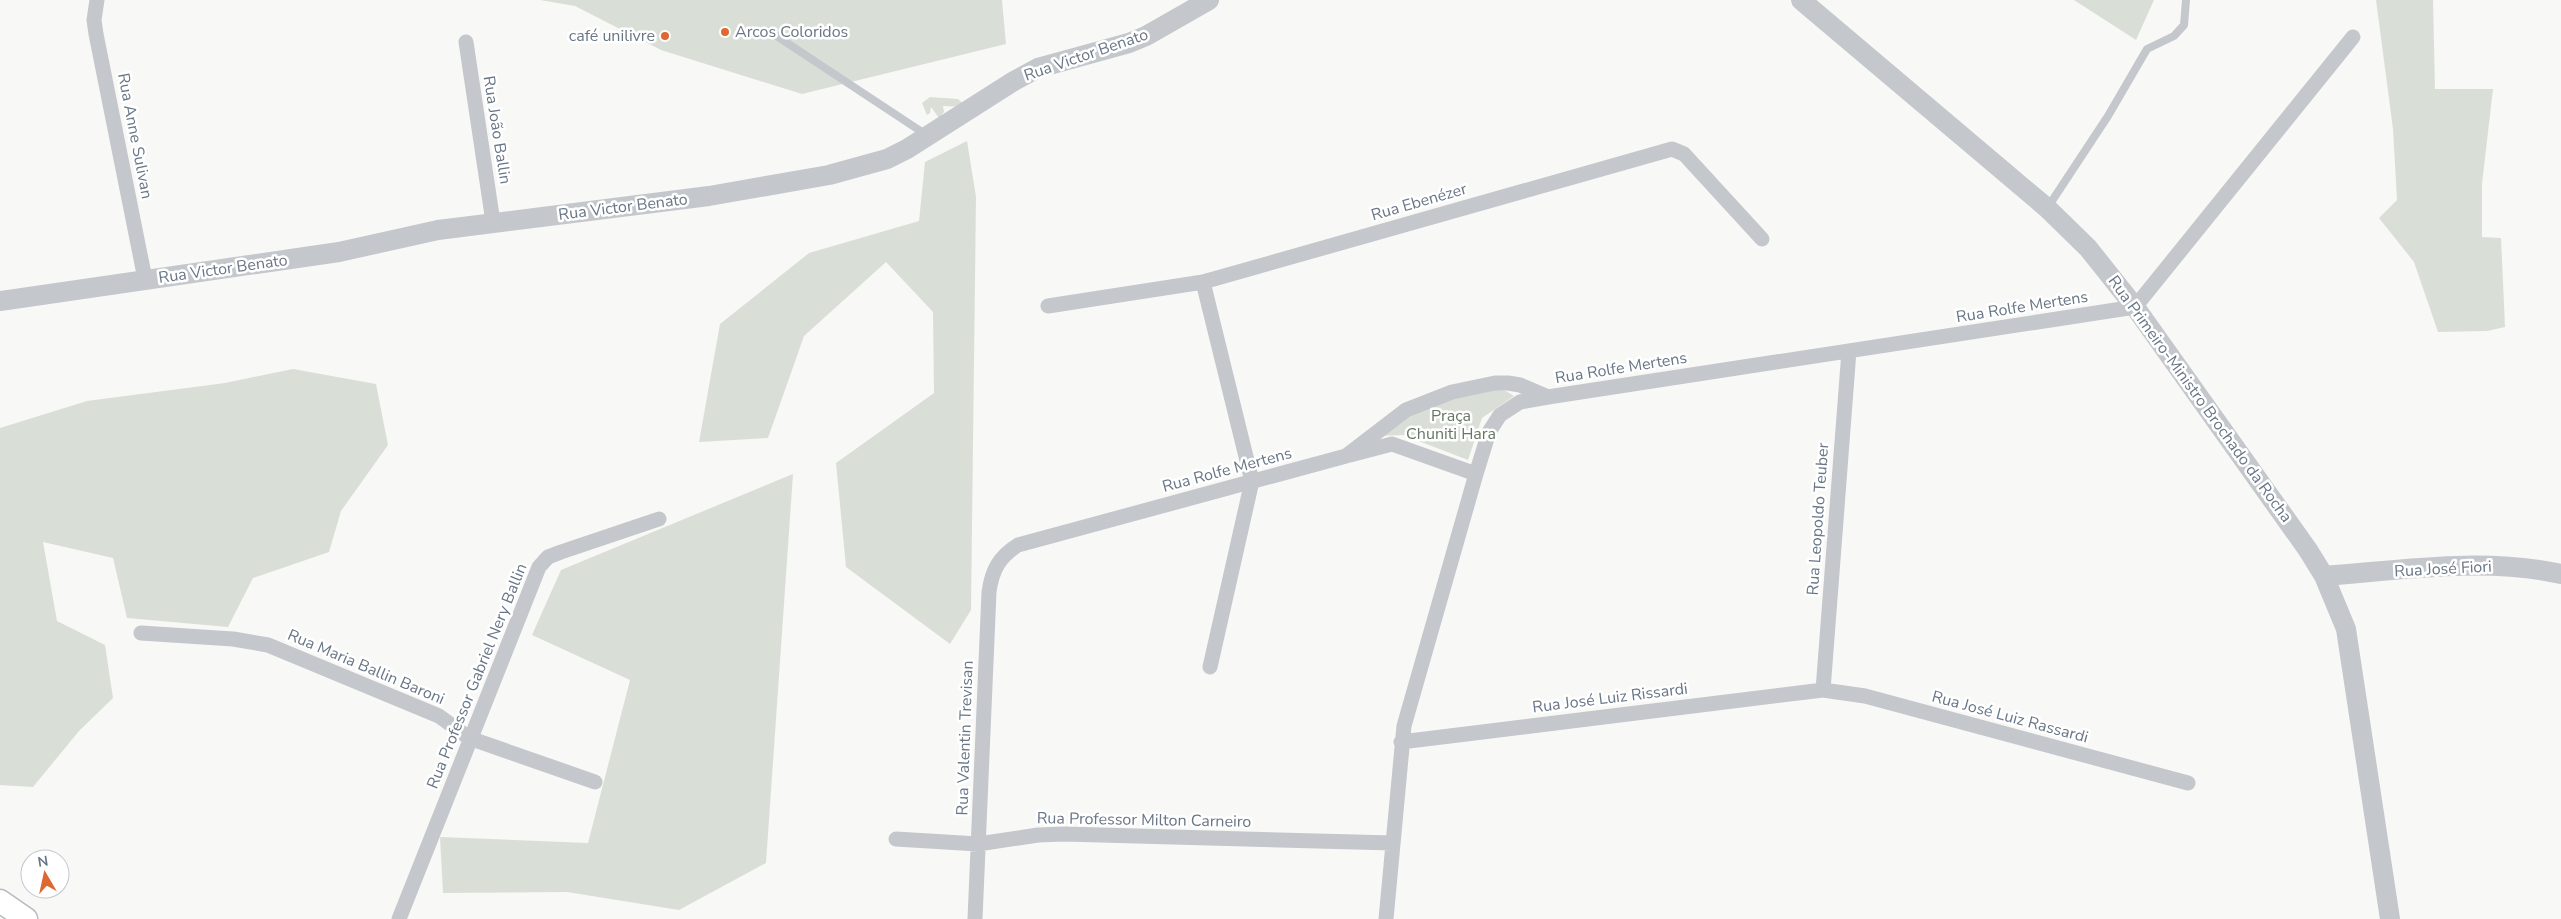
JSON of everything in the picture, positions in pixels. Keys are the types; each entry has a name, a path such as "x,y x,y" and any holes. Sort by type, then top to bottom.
{"main road":[{"path":"0,900 26,919"}],"street":[{"name":"Rua Anne Sulivan","path":"97,0 94,20 96,34 145,280"},
{"name":"Rua Victor Benato","path":"0,301 339,252 431,231 690,199 793,182 886,159 929,137 1014,81 1038,68 1129,43 1146,36 1209,0"},
{"name":"Rua Primeiro-Ministro Brochado da Rocha","path":"1801,0 2047,208 2088,248 2135,307 2288,520 2324,576 2346,629 2390,919"},
{"path":"2135,307 2353,37"},
{"name":"Rua João Ballin","path":"466,42 493,222"},
{"name":"Rua Ebenézer","path":"1048,306 1203,282 1672,149 1684,154 1762,238"},
{"path":"1203,282 1252,481 1210,667"},
{"name":"Rua Rolfe Mertens","path":"998,561 1008,552 1030,540 1346,456 1406,410 1452,392 1495,383 1508,383 1526,387 1548,397 2135,307"},
{"name":"Rua Leopoldo Teuber","path":"1823,690 1849,351"},
{"path":"1386,919 1402,742 1409,705 1489,432 1500,415 1520,402 1548,397"},
{"path":"1346,456 1392,444 1476,474"},
{"name":"Rua Professor Gabriel Nery Ballin","path":"399,919 469,738 539,566 548,557 659,519"},
{"name":"Rua Valentin Trevisan","path":"975,919 989,592 991,577 998,561"},
{"name":"Rua José Fiori","path":"2324,576 2486,566 2516,567 2561,574"},
{"name":"Rua Maria Ballin Baroni","path":"141,633 233,639 268,645 439,716 469,738 595,782"},
{"name":"Rua José Luiz Rissardi","path":"1402,742 1823,690"},
{"name":"Rua José Luiz Rassardi","path":"1823,690 1866,696 2188,783"},
{"name":"Rua Professor Milton Carneiro","path":"896,839 978,844 1038,835 1064,834 1393,843"}],"lane":[{"path":"2047,208 2108,116 2146,49 2174,36 2184,25 2186,0"},
{"path":"769,31 929,137"}],"green space":[{"path":"540,0 1002,0 1006,44 802,94 661,50 575,6"},
{"path":"2074,0 2154,0 2136,40"},
{"path":"2376,0 2433,0 2435,89 2493,89 2482,184 2482,237 2501,238 2505,327 2487,331 2438,332 2414,262 2379,218 2397,200 2393,129"},
{"path":"930,97 958,99 967,107 943,106 944,112 939,118 931,107 930,113 927,115 922,103"},
{"path":"967,141 976,197 971,610 950,644 846,567 836,463 934,393 933,312 886,262 804,336 768,438 699,442 720,324 809,253 919,221 925,162"},
{"path":"293,369 376,384 388,445 341,511 329,552 253,578 228,627 127,618 113,558 43,542 57,621 105,645 113,698 79,731 33,787 0,785 0,428 87,401 225,383"},
{"name":"Praça Chuniti Hara","path":"1494,389 1506,391 1514,396 1482,418 1468,460 1403,435 1377,436 1419,410 1444,400"},
{"path":"793,474 766,863 679,910 567,892 443,893 440,837 588,843 630,680 532,635 561,570"}],"place":[{"name":"Arcos Coloridos","path":"725,32"},
{"name":"café unilivre","path":"665,36"}]}
